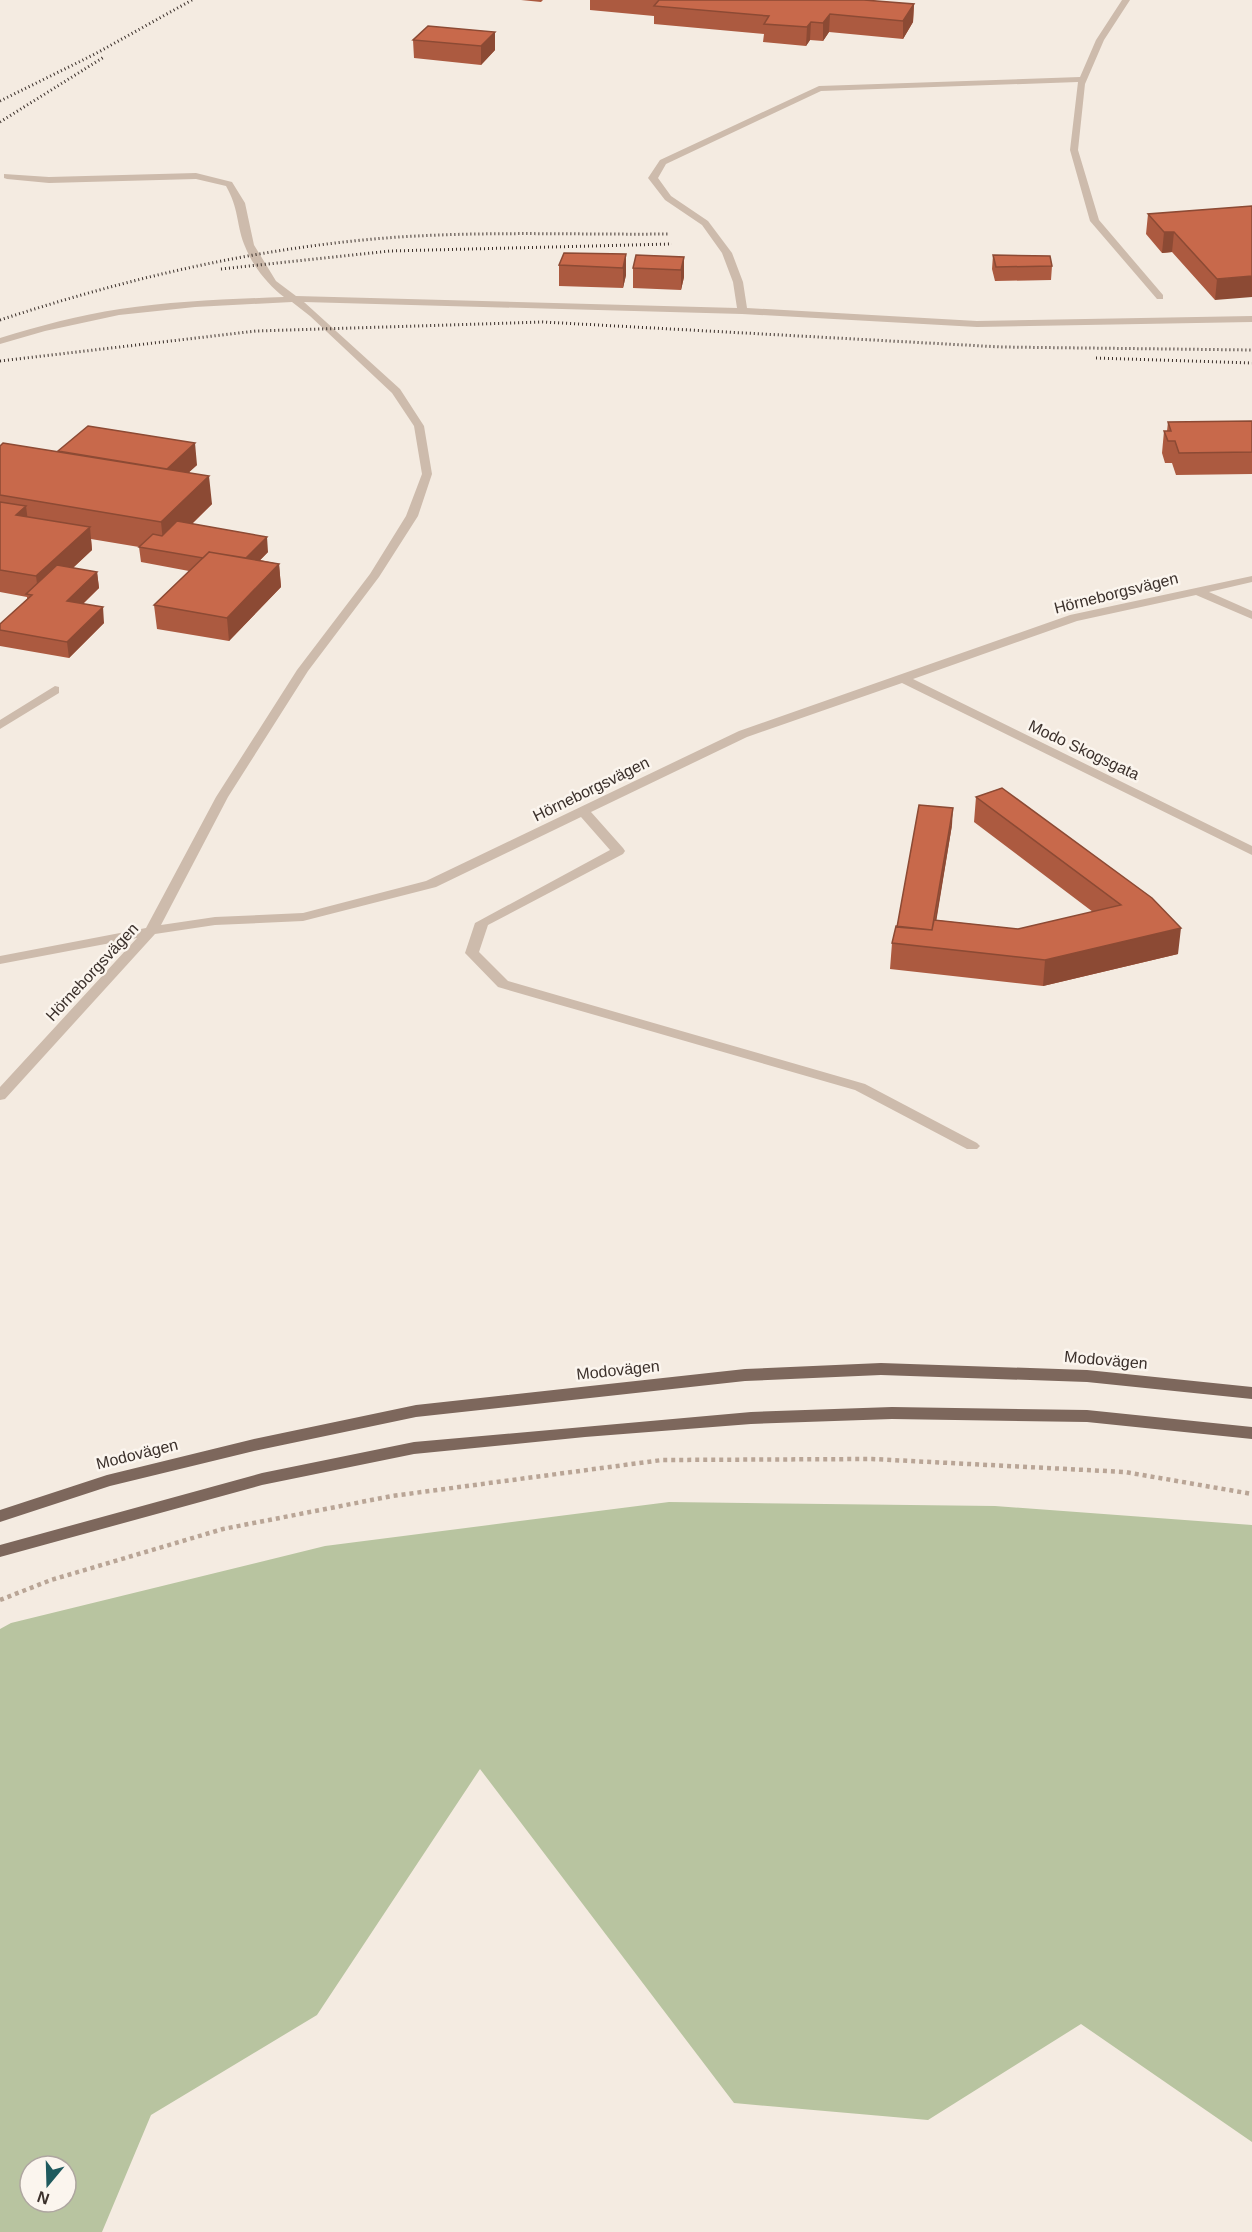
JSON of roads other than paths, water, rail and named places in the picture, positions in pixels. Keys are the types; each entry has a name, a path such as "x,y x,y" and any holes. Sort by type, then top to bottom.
{"main road":[{"name":"Modovägen","path":"0,1516 107,1481 416,1411 745,1375 881,1369 1087,1376 1252,1394"},
{"path":"0,1551 262,1479 414,1448 585,1431 751,1418 892,1413 1087,1416 1252,1433"}],"street":[{"path":"1126,0 1100,40 1083,79 1074,150 1095,221 1160,297"},
{"path":"742,311 738,282 727,253 705,223 668,198 653,178 663,162 819,89 1083,79"},
{"path":"0,960 151,932 222,797 303,670 375,575 412,516 427,474 418,426 396,391 322,321 272,283 249,245 240,203 229,184 196,176 49,180 7,176"},
{"path":"0,341 43,328 119,312 195,304 295,299 742,311 977,324 1252,319"},
{"name":"Hörneborgsvägen","path":"0,1096 151,932 215,921 303,917 431,884 743,734 1074,618 1252,579"},
{"path":"1197,591 1252,615"},
{"name":"Modo Skogsgata","path":"902,678 1252,851"},
{"path":"0,725 55,690"},
{"path":"583,811 618,851 482,923 472,953 503,984 860,1087 972,1146"}],"railway":[{"path":"0,101 95,54 192,0"},
{"path":"0,122 104,57"},
{"path":"0,320 89,293 180,270 317,245 439,235 668,234"},
{"path":"221,269 390,251 672,244"},
{"path":"0,361 256,331 543,322 1001,347 1252,350"},
{"path":"1096,358 1252,363"}]}
